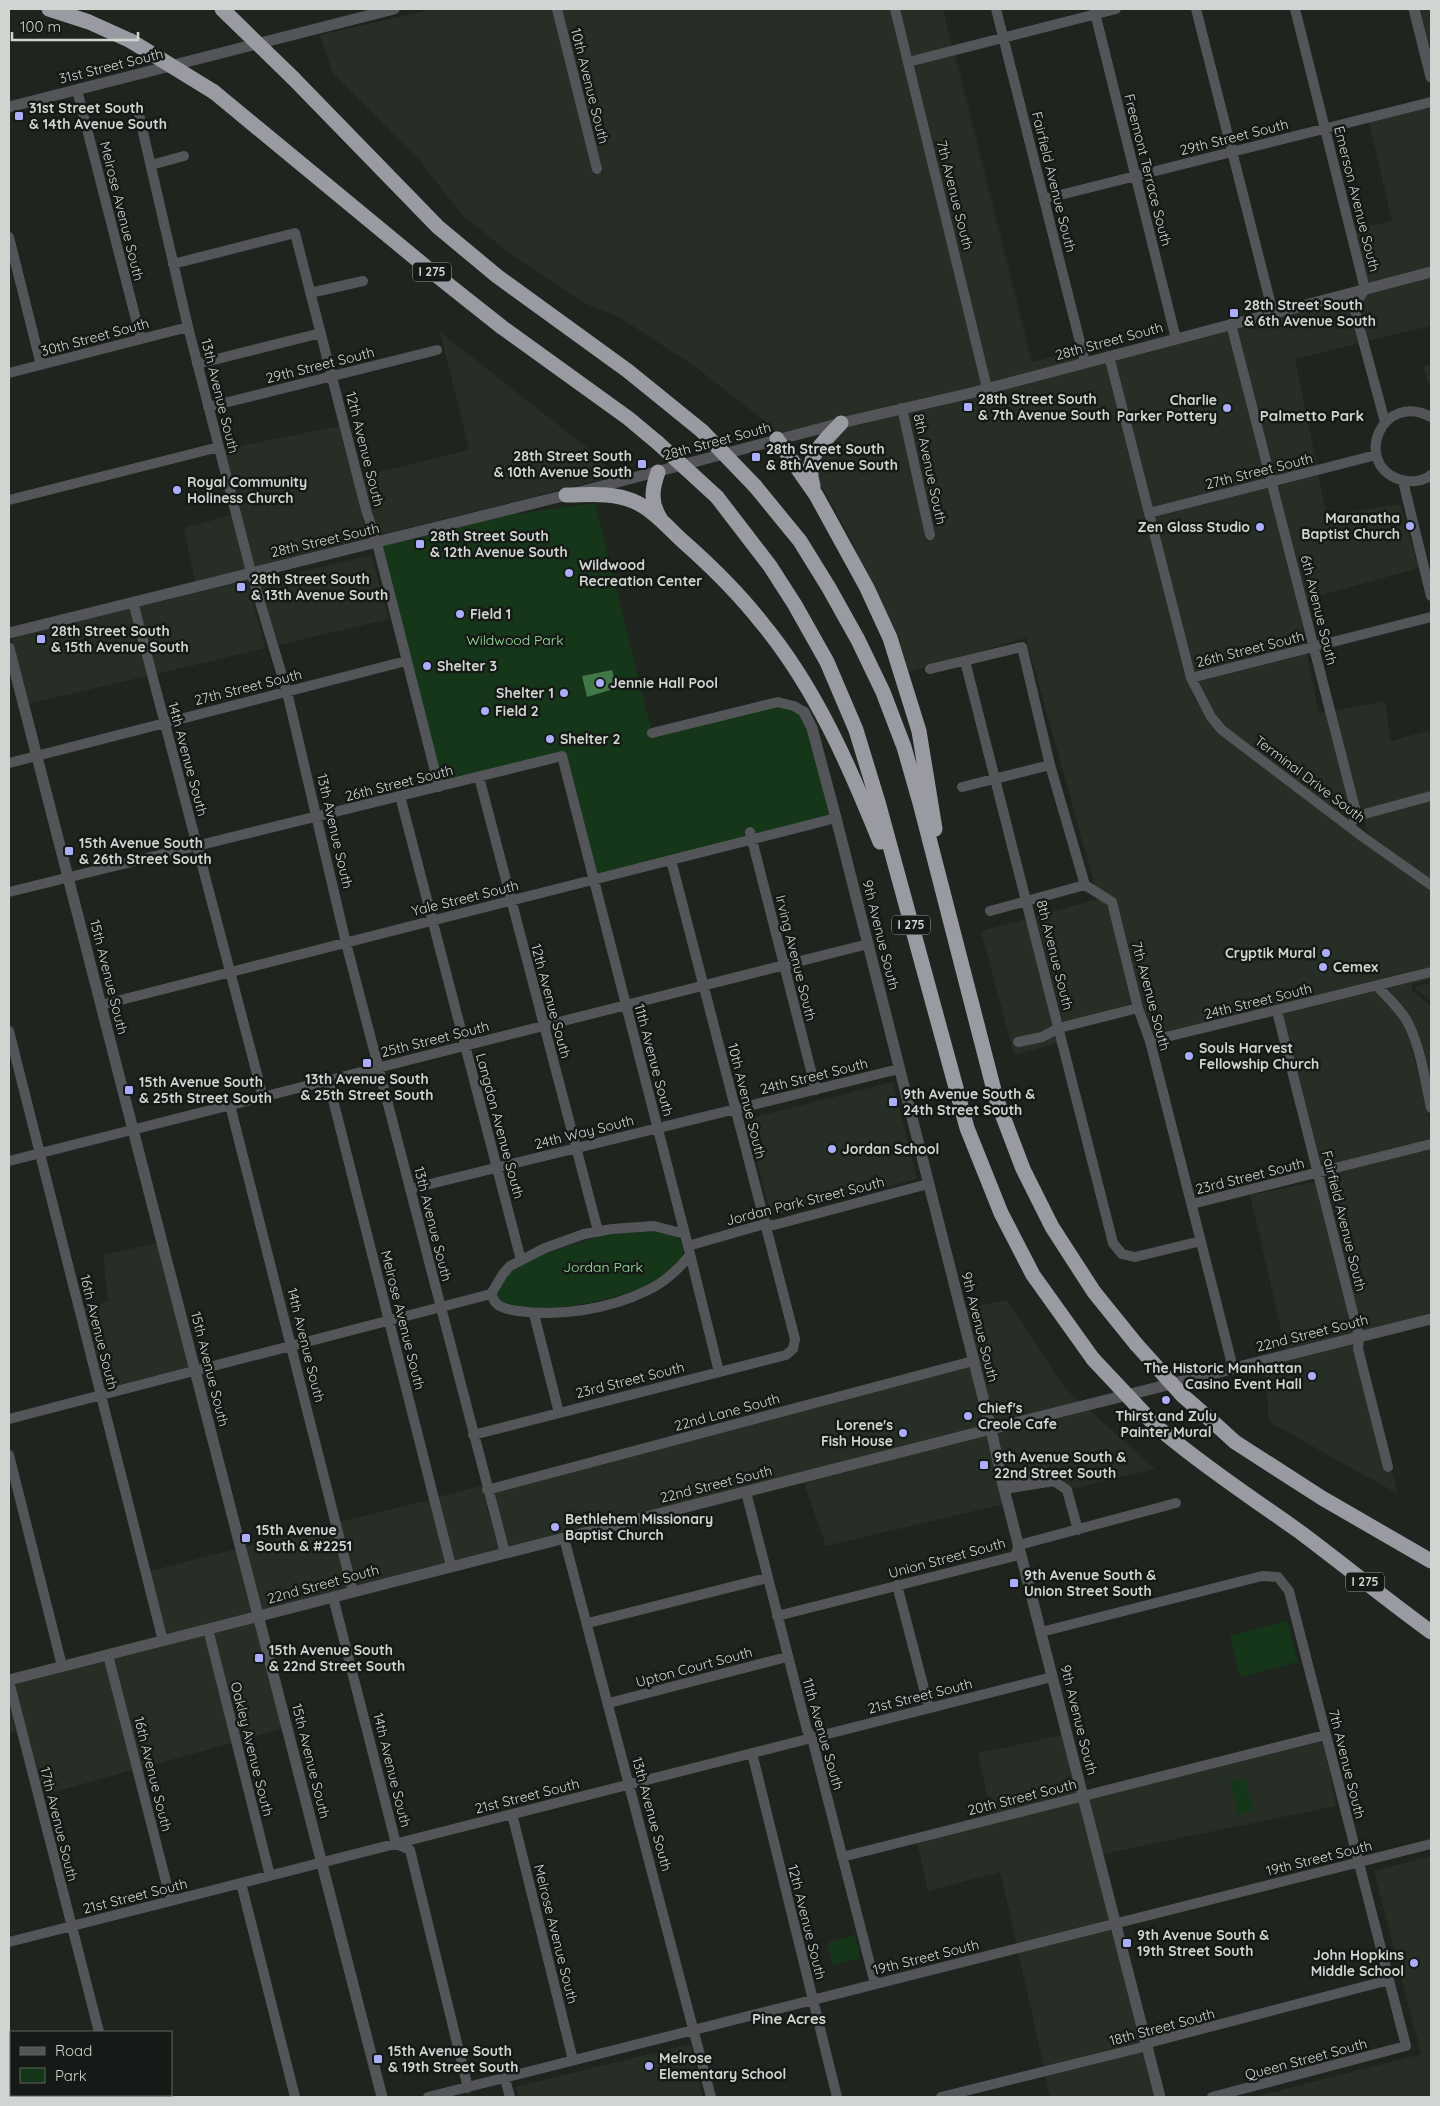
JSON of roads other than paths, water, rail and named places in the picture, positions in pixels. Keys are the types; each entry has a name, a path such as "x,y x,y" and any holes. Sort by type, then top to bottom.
{"highway":[{"name":"I 275","path":"49,9 89,22 131,41 214,92 503,328 628,418 717,497 770,566 795,605 827,662 856,730 878,802 967,1128 998,1205 1033,1275 1093,1359 1156,1426 1243,1494 1299,1532 1431,1632"},
{"name":"I 275","path":"222,9 293,78 438,227 497,276 628,372 702,431 754,486 800,542 829,588 858,640 883,692 906,756 996,1098 1023,1169 1052,1226 1094,1292 1136,1344 1182,1395 1235,1442 1322,1498 1431,1553"},
{"path":"816,495 811,479 811,463 816,449 841,423"},
{"path":"777,439 816,495 867,588 900,664 920,731 950,920"},
{"path":"658,472 653,486 652,499 657,513 664,524"},
{"path":"566,495 598,495 626,498 643,506 696,553 762,623 818,706 842,753 904,900"},
{"path":"1322,1498 1431,1561"},
{"path":"1299,1532 1431,1640"}],"street":[{"name":"31st Street South","path":"9,107 394,9"},
{"name":"10th Avenue South","path":"557,9 597,169"},
{"name":"7th Avenue South","path":"895,9 987,388"},
{"name":"Fairfield Avenue South","path":"996,9 1085,362"},
{"path":"908,62 1004,38 1095,11 1116,9"},
{"path":"1196,9 1273,314"},
{"name":"Emerson Avenue South","path":"1295,9 1365,289 1354,307 1385,422"},
{"path":"1414,9 1431,76"},
{"name":"Freemont Terrace South","path":"1095,11 1176,339"},
{"name":"Melrose Avenue South","path":"77,90 141,339"},
{"name":"29th Street South","path":"1044,199 1431,102"},
{"name":"13th Avenue South","path":"139,115 197,364 251,572 287,692 318,817 346,943 505,1554"},
{"path":"150,166 184,156"},
{"name":"12th Avenue South","path":"173,264 294,233 366,510 377,543 439,787"},
{"path":"9,237 41,365"},
{"name":"28th Street South","path":"9,633 251,572 377,543 658,472 841,423 971,394 1085,362 1431,272"},
{"path":"310,293 362,281"},
{"name":"6th Avenue South","path":"1231,324 1357,816"},
{"name":"30th Street South","path":"9,373 188,327"},
{"path":"197,364 321,333"},
{"name":"29th Street South","path":"208,407 437,350"},
{"path":"1109,356 1191,678"},
{"name":"8th Avenue South","path":"902,408 930,535"},
{"path":"1431,417 1422,412 1410,410 1398,412 1385,422 1377,435 1376,455 1386,472 1403,481 1415,481 1431,475"},
{"path":"9,500 219,447"},
{"name":"27th Street South","path":"1149,513 1376,455"},
{"path":"1403,481 1431,596"},
{"name":"14th Avenue South","path":"133,602 263,1097"},
{"name":"26th Street South","path":"1191,678 1431,617"},
{"path":"930,669 1022,647 1050,765 1086,886 990,911"},
{"name":"15th Avenue South","path":"9,648 382,2097"},
{"name":"27th Street South","path":"9,762 406,661"},
{"name":"8th Avenue South","path":"965,661 1113,1243 1122,1254 1135,1257 1201,1241"},
{"name":"Terminal Drive South","path":"1191,678 1211,718 1222,730 1431,885"},
{"path":"652,733 778,702 794,706 804,712"},
{"name":"9th Avenue South","path":"804,712 812,728 836,818 1052,1677 1160,2097"},
{"name":"26th Street South","path":"9,892 562,756"},
{"name":"11th Avenue South","path":"562,756 625,1006 686,1234 719,1372"},
{"path":"962,787 1050,765"},
{"name":"12th Avenue South","path":"479,777 598,1232"},
{"name":"Langdon Avenue South","path":"400,796 521,1260"},
{"path":"1350,826 1357,816 1431,796"},
{"name":"Yale Street South","path":"101,1005 671,860 751,836 836,818"},
{"name":"Irving Avenue South","path":"751,836 816,1090"},
{"name":"10th Avenue South","path":"671,860 795,1340 793,1349"},
{"name":"7th Avenue South","path":"1086,886 1112,902 1138,1008 1150,1041 1233,1368"},
{"name":"25th Street South","path":"9,1161 868,944"},
{"name":"24th Street South","path":"1150,1041 1431,972"},
{"path":"1377,986 1408,1023 1414,1039 1431,1108"},
{"path":"1018,1042 1042,1037 1059,1028 1138,1008"},
{"name":"Fairfield Avenue South","path":"1277,1011 1359,1337 1358,1349 1388,1467"},
{"name":"16th Avenue South","path":"9,1031 163,1641"},
{"name":"24th Street South","path":"735,1109 899,1069"},
{"name":"Melrose Avenue South","path":"328,1080 451,1566"},
{"name":"14th Avenue South","path":"230,1105 292,1346 352,1592"},
{"name":"24th Way South","path":"410,1189 735,1109"},
{"name":"23rd Street South","path":"1192,1204 1431,1144"},
{"name":"Jordan Park Street South","path":"689,1250 764,1224 774,1225 928,1184"},
{"path":"9,1419 491,1294 502,1274 510,1266 545,1248 598,1232 654,1226 686,1234"},
{"path":"491,1294 497,1305 507,1309 534,1314 573,1311 636,1296 670,1276 689,1250"},
{"path":"534,1314 559,1413"},
{"name":"22nd Street South","path":"9,1681 451,1566 505,1554 991,1429 1431,1319"},
{"name":"23rd Street South","path":"473,1435 786,1355 793,1349"},
{"name":"22nd Lane South","path":"487,1490 973,1361"},
{"path":"9,1455 62,1666"},
{"path":"1004,1485 1011,1488 1054,1481 1066,1490 1078,1530"},
{"name":"11th Avenue South","path":"746,1492 787,1657 807,1730 812,1738 875,1984"},
{"name":"Union Street South","path":"777,1616 1015,1556 1020,1545 1176,1503"},
{"name":"13th Avenue South","path":"564,1538 695,2029 711,2097"},
{"name":"7th Avenue South","path":"1041,1632 1262,1576 1278,1577 1289,1590 1406,2046"},
{"path":"588,1623 767,1578"},
{"path":"897,1586 929,1708"},
{"name":"14th Avenue South","path":"333,1597 396,1844 410,1850 468,2088"},
{"name":"Oakley Avenue South","path":"208,1629 270,1876"},
{"name":"16th Avenue South","path":"108,1654 171,1901"},
{"name":"Upton Court South","path":"609,1703 787,1657"},
{"name":"21st Street South","path":"9,1942 1052,1677"},
{"name":"17th Avenue South","path":"9,1681 99,2031"},
{"name":"20th Street South","path":"842,1857 1325,1735"},
{"name":"12th Avenue South","path":"752,1753 837,2097"},
{"name":"Melrose Avenue South","path":"512,1814 573,2060"},
{"name":"19th Street South","path":"428,2097 506,2079 695,2029 1431,1844"},
{"path":"241,1883 295,2097"},
{"name":"18th Street South","path":"941,2097 1140,2048 1146,2044 1389,1980"},
{"name":"Queen Street South","path":"1212,2097 1406,2046"},
{"path":"506,2079 510,2097"}],"place":[{"name":"31st Street South & 14th Avenue South","path":"19,116"},
{"name":"28th Street South & 6th Avenue South","path":"1234,313"},
{"name":"28th Street South & 7th Avenue South","path":"968,407"},
{"name":"Charlie Parker Pottery","path":"1227,408"},
{"name":"28th Street South & 8th Avenue South","path":"756,457"},
{"name":"28th Street South & 10th Avenue South","path":"642,464"},
{"name":"Royal Community Holiness Church","path":"177,490"},
{"name":"Maranatha Baptist Church","path":"1410,526"},
{"name":"Zen Glass Studio","path":"1260,527"},
{"name":"28th Street South & 12th Avenue South","path":"420,544"},
{"name":"Wildwood Recreation Center","path":"569,573"},
{"name":"28th Street South & 13th Avenue South","path":"241,587"},
{"name":"Field 1","path":"460,614"},
{"name":"28th Street South & 15th Avenue South","path":"41,639"},
{"name":"Shelter 3","path":"427,666"},
{"name":"Jennie Hall Pool","path":"600,683"},
{"name":"Shelter 1","path":"564,693"},
{"name":"Field 2","path":"485,711"},
{"name":"Shelter 2","path":"550,739"},
{"name":"15th Avenue South & 26th Street South","path":"69,851"},
{"name":"Cryptik Mural","path":"1326,953"},
{"name":"Cemex","path":"1323,967"},
{"name":"Souls Harvest Fellowship Church","path":"1189,1056"},
{"name":"13th Avenue South & 25th Street South","path":"367,1063"},
{"name":"15th Avenue South & 25th Street South","path":"129,1090"},
{"name":"9th Avenue South & 24th Street South","path":"893,1102"},
{"name":"Jordan School","path":"832,1149"},
{"name":"The Historic Manhattan Casino Event Hall","path":"1312,1376"},
{"name":"Thirst and Zulu Painter Mural","path":"1166,1400"},
{"name":"Chief's Creole Cafe","path":"968,1416"},
{"name":"Lorene's Fish House","path":"903,1433"},
{"name":"9th Avenue South & 22nd Street South","path":"984,1465"},
{"name":"Bethlehem Missionary Baptist Church","path":"555,1527"},
{"name":"15th Avenue South & #2251","path":"246,1538"},
{"name":"9th Avenue South & Union Street South","path":"1014,1583"},
{"name":"15th Avenue South & 22nd Street South","path":"259,1658"},
{"name":"9th Avenue South & 19th Street South","path":"1127,1943"},
{"name":"John Hopkins Middle School","path":"1414,1963"},
{"name":"15th Avenue South & 19th Street South","path":"378,2059"},
{"name":"Melrose Elementary School","path":"649,2066"}],"district":[{"name":"Palmetto Park","path":"1312,416"},
{"name":"Pine Acres","path":"789,2019"}],"park label":[{"name":"Wildwood Park","path":"515,640"},
{"name":"Jordan Park","path":"603,1267"}]}
